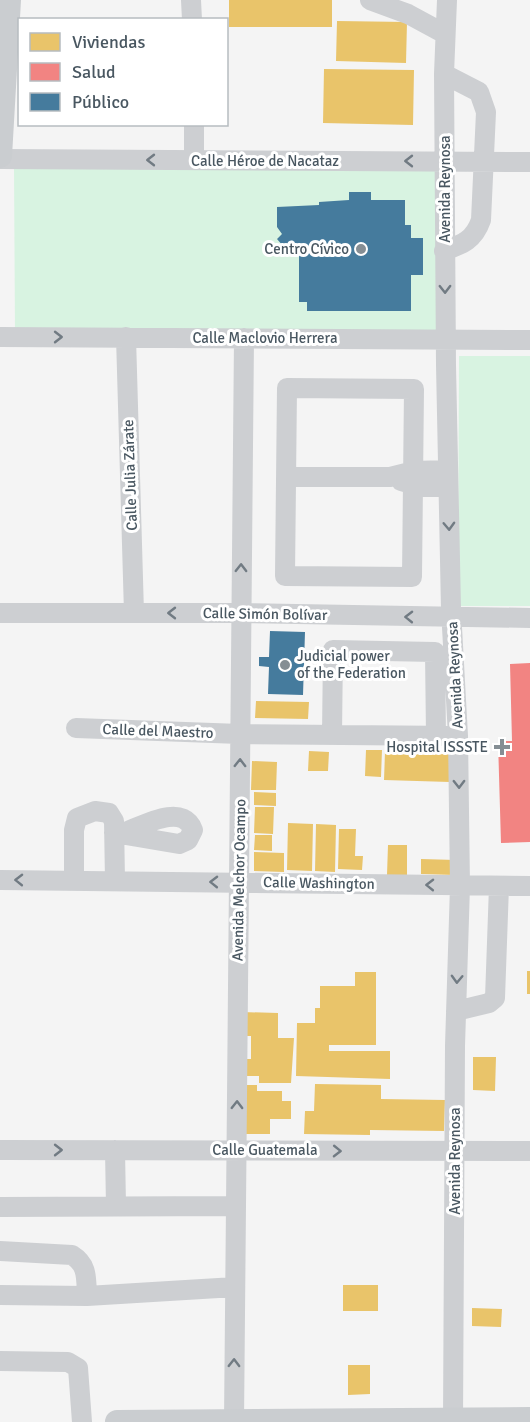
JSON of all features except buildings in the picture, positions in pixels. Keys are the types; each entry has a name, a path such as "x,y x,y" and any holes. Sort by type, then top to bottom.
{"main road":[{"path":"0,157 9,0"},
{"path":"117,1422 530,1419"}],"street":[{"path":"191,0 192,18"},
{"path":"370,0 408,7 445,34"},
{"name":"Avenida Reynosa","path":"447,0 444,74 445,339 452,618 458,736 460,886 456,1011 453,1421"},
{"path":"444,74 479,92 486,112 481,220 476,234 467,242 444,251"},
{"path":"194,126 194,160"},
{"name":"Calle Héroe de Nacataz","path":"0,157 530,162"},
{"name":"Calle Maclovio Herrera","path":"0,337 530,340"},
{"name":"Calle Julia Zárate","path":"126,338 134,613"},
{"name":"Avenida Melchor Ocampo","path":"234,1422 244,338"},
{"path":"287,388 414,389 413,478 412,577 285,576 287,388"},
{"path":"286,477 448,479"},
{"name":"Calle Simón Bolívar","path":"0,613 241,613 530,618"},
{"path":"332,735 333,650 435,652 436,736"},
{"name":"Calle del Maestro","path":"76,728 240,734 458,736"},
{"path":"74,880 74,830 77,818 94,810 109,813 119,833 115,881"},
{"name":"Calle Washington","path":"0,880 530,886"},
{"path":"456,1011 489,1003 495,998 499,886"},
{"name":"Calle Guatemala","path":"0,1150 530,1151"},
{"path":"115,1150 116,1206"},
{"path":"0,1207 236,1206"},
{"path":"0,1251 72,1255 81,1260 86,1269 87,1296"},
{"path":"0,1295 87,1296 235,1287"},
{"path":"0,1361 68,1362 78,1368 82,1422"}],"green space":[{"path":"438,167 438,330 15,332 14,169"},
{"path":"459,356 530,356 530,606 458,606"}],"place":[{"name":"Centro Cívico","path":"361,249"},
{"name":"Judicial power of the Federation","path":"285,665"},
{"name":"Hospital ISSSTE","path":"502,747"}]}
